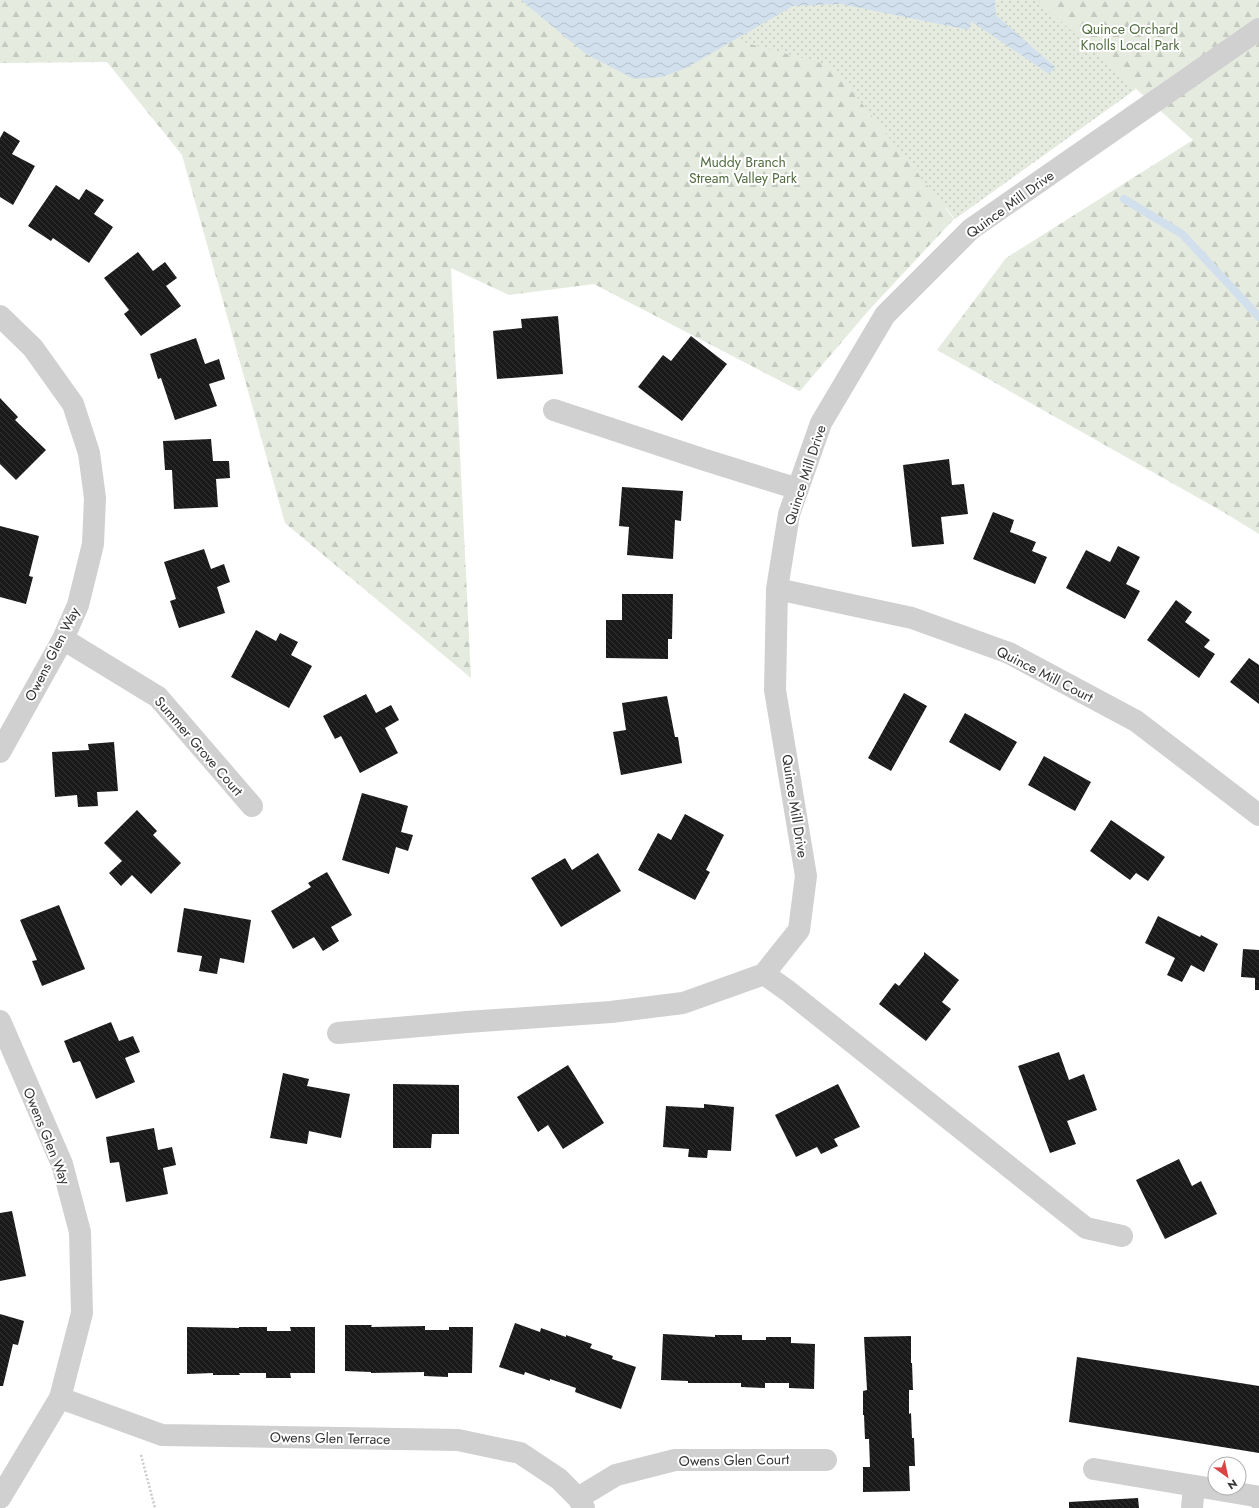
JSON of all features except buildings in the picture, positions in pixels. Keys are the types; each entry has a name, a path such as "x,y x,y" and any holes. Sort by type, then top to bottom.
{"street":[{"name":"Quince Mill Drive","path":"764,974 799,930 806,876 775,690 777,589 789,514 821,423 885,316 971,229 1259,29"},
{"name":"Owens Glen Way","path":"0,316 33,348 73,404 89,453 95,498 93,544 78,605 62,638 0,752"},
{"path":"554,410 702,460 798,489"},
{"name":"Quince Mill Court","path":"777,589 912,618 1009,654 1136,721 1259,815"},
{"name":"Summer Grove Court","path":"62,638 158,697 252,806"},
{"path":"338,1033 611,1012 683,1003 764,974 788,991 1086,1228 1122,1236"},
{"name":"Owens Glen Way","path":"0,1021 62,1164 80,1232 82,1313 60,1398 0,1498"},
{"name":"Owens Glen Terrace","path":"60,1398 162,1435 458,1440 520,1453 559,1479 581,1503"},
{"name":"Owens Glen Court","path":"581,1503 616,1475 675,1460 826,1460"},
{"path":"1094,1469 1255,1496 1259,1499"},
{"path":"1192,1508 1194,1486"}],"path":[{"path":"145,1428 140,1456 155,1508"}],"green space":[{"path":"0,0 519,0 586,54 634,79 662,77 686,68 735,40 832,66 954,219 869,310 800,391 594,284 509,295 451,268 471,678 285,523 182,155 107,62 0,63"},
{"name":"Muddy Branch Stream Valley Park","path":"314,0 1252,0 1129,82 1136,89 955,219 946,208 800,391 439,203"},
{"name":"Quince Orchard Knolls Local Park","path":"1037,0 1259,0 1259,534 1225,513 937,350 1006,258 1193,140"}],"water":[{"path":"521,0 995,0 996,15 1055,67 1049,74 971,21 969,30 841,4 793,6 686,68 662,77 634,79 586,54"}],"waterway":[{"path":"1124,199 1182,234 1259,317"}]}
